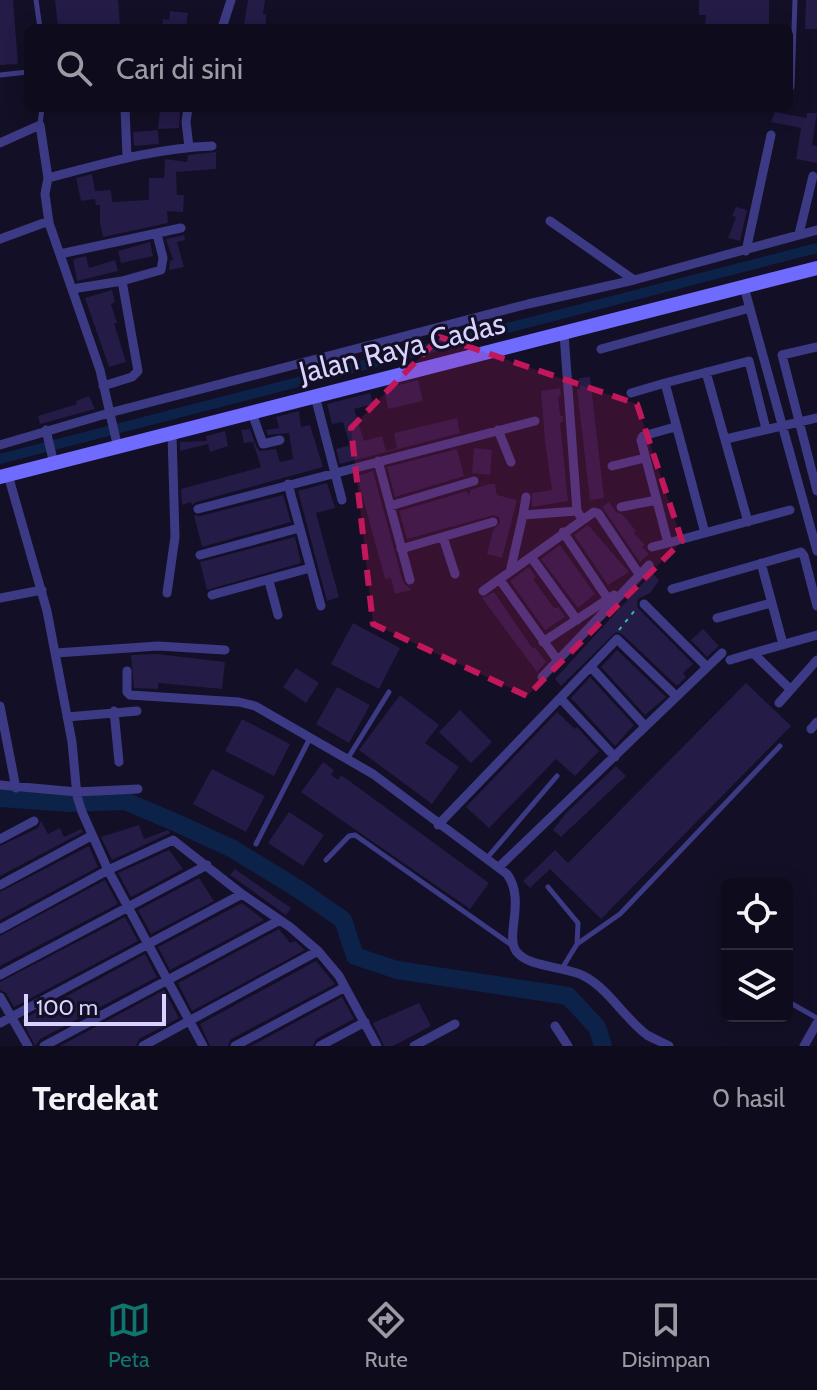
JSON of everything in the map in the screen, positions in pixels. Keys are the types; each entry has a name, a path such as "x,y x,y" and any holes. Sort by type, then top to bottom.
{"street":[{"path":"223,24 231,0"},
{"path":"125,112 127,157"},
{"path":"187,112 189,147"},
{"path":"0,143 40,125 48,178 45,194 49,221 100,370 118,446"},
{"path":"746,251 771,135"},
{"path":"48,178 127,157 212,146"},
{"path":"799,234 813,176"},
{"path":"0,239 49,221"},
{"path":"550,221 634,280"},
{"path":"60,254 181,228"},
{"path":"0,445 817,230"},
{"path":"72,289 122,281 162,269 163,258 157,234"},
{"name":"Jalan Raya Cadas","path":"4,476 817,268"},
{"path":"103,386 132,377 138,371 122,281"},
{"path":"744,287 817,551"},
{"path":"601,349 750,308"},
{"path":"564,334 580,515"},
{"path":"817,347 782,355 817,491"},
{"path":"631,393 749,361 766,429"},
{"path":"706,372 748,522"},
{"path":"665,383 705,533"},
{"path":"315,396 342,500"},
{"path":"252,413 263,444 280,440"},
{"path":"726,439 817,418"},
{"path":"198,509 535,421"},
{"path":"668,543 642,437 675,427"},
{"path":"498,430 511,462"},
{"path":"46,432 54,462"},
{"path":"167,593 175,537 172,434"},
{"path":"612,466 645,458"},
{"path":"378,461 410,580"},
{"path":"4,476 42,590 56,653 82,812 108,870 203,1046"},
{"path":"390,506 474,481"},
{"path":"288,484 321,606"},
{"path":"510,572 526,497"},
{"path":"621,507 657,500"},
{"path":"652,547 790,510"},
{"path":"523,515 598,513 639,574"},
{"path":"483,591 563,532 580,515"},
{"path":"401,549 493,522"},
{"path":"200,555 299,528"},
{"path":"563,532 608,599"},
{"path":"443,537 455,574"},
{"path":"672,589 803,553 817,606"},
{"path":"531,557 577,620"},
{"path":"761,563 783,644"},
{"path":"542,677 649,565"},
{"path":"212,595 310,568"},
{"path":"500,580 558,661"},
{"path":"269,581 278,615"},
{"path":"543,642 624,589"},
{"path":"0,598 42,590"},
{"path":"717,618 771,603"},
{"path":"644,604 706,666"},
{"path":"499,867 706,666 726,656 753,653 817,635"},
{"path":"438,825 617,639 676,696"},
{"path":"56,653 158,646 225,650"},
{"path":"753,653 790,689"},
{"path":"779,703 817,660"},
{"path":"591,667 645,726"},
{"path":"127,671 127,692 130,695 248,703 348,758 499,867 513,882 517,898 513,947 519,955 535,963 563,967 595,984 646,1034 669,1046"},
{"path":"808,671 817,678"},
{"path":"561,699 615,757"},
{"path":"0,706 16,788"},
{"path":"114,711 119,762"},
{"path":"67,717 137,711"},
{"path":"0,785 77,794 138,789"},
{"path":"0,839 34,821"},
{"path":"0,885 91,836"},
{"path":"0,929 108,870 171,840 318,951 345,987 377,1046"},
{"path":"0,975 207,865"},
{"path":"0,1023 242,894"},
{"path":"44,1046 280,920"},
{"path":"143,1046 318,951"},
{"path":"235,1046 345,987"},
{"path":"0,997 28,1046"},
{"path":"804,1046 817,1020"},
{"path":"320,1046 365,1022"},
{"path":"414,1046 455,1024"},
{"path":"555,1026 568,1046"}],"lane":[{"path":"36,0 39,24"},
{"path":"793,58 795,0"},
{"path":"0,75 24,72"},
{"path":"40,125 42,112"},
{"path":"348,758 389,692"},
{"path":"256,844 311,737"},
{"path":"563,967 577,944 620,914 780,746"},
{"path":"486,858 557,776"},
{"path":"326,860 349,836 355,835 513,947"},
{"path":"548,887 578,923 577,944"},
{"path":"793,1005 817,1020"}],"path":[{"path":"617,639 617,632 644,604"}],"highlighted area":[{"path":"440,337 637,404 682,541 527,696 373,624 351,428"}],"building":[{"path":"0,0 13,0 18,64 0,65"},
{"path":"55,0 118,0 120,24 58,24"},
{"path":"248,0 265,0 263,14 266,14 266,24 244,24"},
{"path":"699,0 769,0 769,24 705,24 706,15 699,15"},
{"path":"806,0 817,0 817,29 805,29"},
{"path":"170,11 188,13 187,24 162,24 163,19 169,20"},
{"path":"160,112 180,112 179,128 158,129"},
{"path":"775,112 806,118 807,113 817,113 812,145 817,146 817,163 796,159 801,128 771,122"},
{"path":"158,130 159,144 134,146 133,132"},
{"path":"216,152 216,169 176,172 177,195 184,195 183,212 167,211 168,223 103,237 100,205 96,205 95,199 81,201 76,178 92,174 95,191 111,190 112,202 147,200 149,178 164,178 165,159 187,162 188,155"},
{"path":"736,207 747,210 740,241 728,238 736,217 732,216"},
{"path":"184,235 185,240 177,242 184,267 169,270 170,261 173,260 166,239"},
{"path":"150,242 153,256 121,263 118,251"},
{"path":"86,256 89,268 115,260 118,271 77,281 73,259"},
{"path":"112,290 115,302 111,304 117,323 114,323 126,362 109,367 85,298"},
{"path":"590,377 604,498 590,500 577,389 580,389 579,378"},
{"path":"418,380 423,401 388,409 384,389"},
{"path":"560,388 561,396 558,397 560,415 563,416 560,423 568,501 532,507 532,493 552,490 541,391"},
{"path":"370,393 373,404 354,409 364,441 382,436 386,451 397,448 394,433 457,418 460,433 340,464 336,449 350,445 343,422 332,424 327,404"},
{"path":"89,396 95,409 40,424 38,416 77,404 76,401"},
{"path":"299,411 301,427 310,425 323,467 192,505 191,502 182,505 181,489 261,467 253,442 244,443 241,430 250,429 260,451 276,449 280,462 293,459 289,433 268,435 266,430 279,428 276,417"},
{"path":"225,431 228,446 210,452 208,444 180,451 180,442 207,441 206,436"},
{"path":"474,448 492,450 490,475 472,473"},
{"path":"457,449 464,476 395,497 387,467"},
{"path":"373,471 403,582 411,590 395,594 391,578 385,579 357,476"},
{"path":"327,483 335,508 316,513 339,597 327,601 298,491"},
{"path":"495,484 497,495 517,500 502,558 487,554 493,530 500,523 499,517 494,515 407,539 399,511 467,491 469,497 470,490"},
{"path":"283,495 291,522 202,547 194,515"},
{"path":"609,502 645,545 642,547 649,554 640,562 602,507"},
{"path":"588,525 629,572 608,585 574,535"},
{"path":"295,537 301,563 207,590 200,562"},
{"path":"560,545 595,594 578,608 541,559"},
{"path":"529,567 536,577 533,579 554,608 558,607 565,617 545,630 510,581"},
{"path":"652,573 659,580 650,593 638,599 637,607 693,664 683,673 686,677 677,686 622,634 616,632 561,686 555,679"},
{"path":"494,592 533,649 535,647 546,662 537,672 482,598"},
{"path":"353,623 400,648 379,689 331,664"},
{"path":"703,629 719,646 707,657 691,640"},
{"path":"617,650 666,697 645,715 601,667"},
{"path":"157,654 225,662 222,689 158,683 158,689 134,688 131,655"},
{"path":"296,668 319,683 306,703 283,687"},
{"path":"590,677 634,725 615,746 571,698"},
{"path":"746,683 791,726 601,919 550,869 530,888 523,881 555,850 568,863"},
{"path":"337,687 370,705 349,743 316,724"},
{"path":"400,695 439,725 425,743 459,767 432,804 359,750"},
{"path":"460,710 492,742 471,763 439,732"},
{"path":"557,712 575,729 577,727 599,751 575,776 556,759 489,828 466,807"},
{"path":"242,719 290,744 274,776 225,751"},
{"path":"323,762 334,770 331,775 338,780 341,775 489,883 470,909 301,792"},
{"path":"616,766 626,776 561,837 553,830 566,813"},
{"path":"212,769 265,796 246,832 193,804"},
{"path":"289,812 324,835 303,866 268,843"},
{"path":"41,821 48,834 60,828 64,837 81,829 83,832 0,876 0,846 38,828"},
{"path":"139,825 144,839 168,830 170,833 112,860 101,837"},
{"path":"89,846 98,867 0,920 0,892"},
{"path":"169,850 183,869 131,897 118,873"},
{"path":"235,869 291,908 286,915 230,875"},
{"path":"199,878 214,901 151,934 138,910"},
{"path":"105,880 118,904 0,966 0,936"},
{"path":"242,903 264,920 170,970 158,947"},
{"path":"125,917 138,941 14,1007 6,993 0,990 0,982"},
{"path":"279,929 290,943 295,941 305,950 192,1011 178,983"},
{"path":"145,954 157,977 40,1039 35,1046 22,1020"},
{"path":"316,961 335,984 231,1039 228,1046 210,1046 200,1024"},
{"path":"164,990 179,1018 139,1039 136,1046 60,1046"},
{"path":"342,997 354,1019 316,1039 313,1046 251,1046"},
{"path":"419,1003 431,1026 393,1046 384,1046 373,1023"}],"waterway":[{"path":"0,459 817,248"},
{"path":"0,798 69,803 125,801 233,849 300,890 343,920 355,956 397,970 568,996 597,1027 603,1046"}]}
